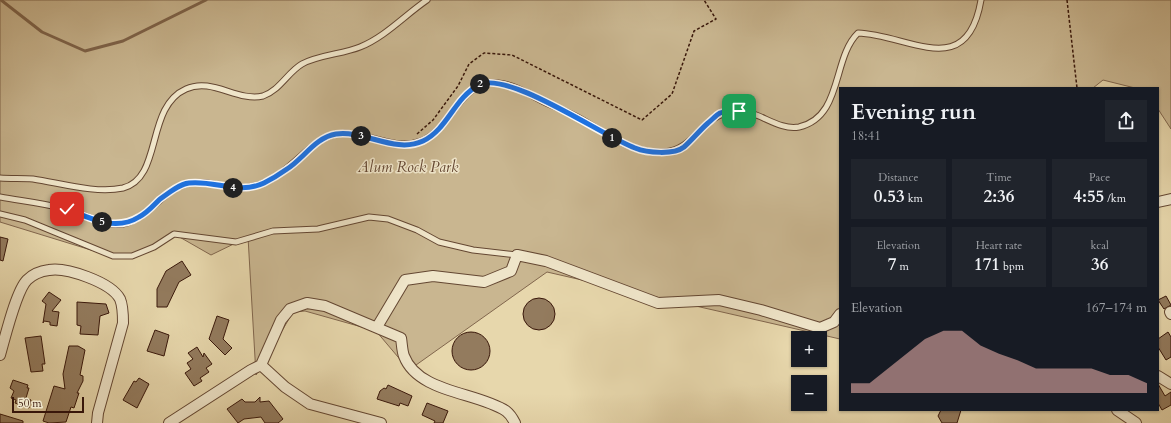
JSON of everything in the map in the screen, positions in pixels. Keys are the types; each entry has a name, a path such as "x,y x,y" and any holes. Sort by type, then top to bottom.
{"street":[{"path":"1159,202 1171,199"},
{"path":"377,327 405,280 433,276 484,282 511,271 516,256 546,261 658,303 719,300 761,310 820,328 834,322 839,315"},
{"path":"0,355 20,292 26,281 36,274 49,269 66,271 96,280 110,289 119,298 123,310 123,323 98,413 97,423"},
{"path":"168,423 251,370 262,365 281,320 290,309 307,303 325,306 401,338 404,357 418,375 444,389 470,395 490,403 507,412 515,423"},
{"path":"262,365 285,387 310,404 381,423"},
{"path":"1159,377 1171,384"},
{"path":"1118,411 1136,423"}],"lane":[{"path":"0,178 31,179 107,190 124,188 135,182 146,168 160,118 169,102 177,94 187,88 199,86 216,88 245,96 262,96 273,91 294,70 304,63 361,46 381,35 427,0"},
{"path":"0,197 67,209 105,224 123,224 139,217 166,194 187,183 205,183 240,189 262,184 288,169 319,142 335,134 353,134 393,144 411,144 422,141 437,131 462,98 480,84 498,83 515,87 580,118 609,137 637,149 662,153 682,148 719,114 739,111 759,116 782,126 797,127 812,122 825,108 835,88 849,42 858,33 873,34 930,48 953,47 970,34 978,17 982,0"},
{"path":"0,214 25,220 113,256 132,256 154,247 174,234 236,242 273,231 318,229 344,221 369,217 388,219 417,230 439,242 473,250 516,256"}],"path":[{"path":"413,137 433,120 458,86 469,64 484,53 512,55 642,120 672,94 694,31 716,19 704,0"},
{"path":"1067,0 1078,87"}],"green space":[{"name":"Alum Rock Park","path":"0,0 1171,0 1171,129 1159,111 1159,87 1131,87 1103,80 1094,87 839,87 839,339 827,336 827,331 805,331 547,272 409,370 376,331 305,311 293,312 256,375 248,237 211,255 176,235 134,258 104,254 0,222"}],"building":[{"path":"0,237 8,239 3,261 0,260"},
{"path":"182,261 191,275 179,282 167,307 157,307 157,289 166,271"},
{"path":"49,292 61,300 52,311 59,312 57,326 50,325 50,322 44,321 43,323 46,304 42,301"},
{"path":"1166,296 1171,305 1164,309 1159,300"},
{"path":"536,298 542,298 552,305 555,314 554,320 548,327 542,330 536,330 526,323 523,317 523,311 530,301"},
{"path":"77,302 106,304 109,313 100,316 98,335 80,334 81,326 77,325"},
{"path":"217,316 229,320 223,339 232,348 225,355 209,339"},
{"path":"155,330 169,335 164,356 147,351"},
{"path":"467,332 475,332 485,337 489,344 489,358 485,365 475,370 467,370 457,365 455,362 452,355 452,347 457,337 460,335"},
{"path":"1168,332 1171,337 1171,357 1166,360 1159,349 1159,338"},
{"path":"41,336 45,364 42,364 43,371 31,372 25,338"},
{"path":"69,346 78,346 85,350 80,375 83,376 83,381 77,393 79,393 74,408 71,407 66,422 49,423 43,421 54,386 65,389 63,374"},
{"path":"197,347 203,357 204,353 212,364 206,368 209,372 200,378 202,381 194,386 185,373 191,369 187,363 193,359 188,353"},
{"path":"139,378 149,384 137,408 123,400 134,381 136,382"},
{"path":"13,380 28,385 27,388 29,388 26,398 31,400 29,408 15,403 16,400 11,398 14,391 10,388"},
{"path":"388,385 412,396 408,406 400,403 399,406 377,399 380,391 384,388 386,389"},
{"path":"1159,386 1165,396 1171,392 1171,405 1162,410 1159,405"},
{"path":"260,397 260,402 269,401 283,419 278,423 265,423 261,417 244,419 238,423 227,409 242,399 245,402 255,402"},
{"path":"427,403 448,411 443,423 434,423 435,421 422,415"},
{"path":"940,411 961,411 957,423 942,423 938,416"},
{"path":"0,414 23,421 23,423 0,423"}],"waterway":[{"path":"1,0 42,32 85,51 123,41 206,0"}],"route":[{"path":"67,209 105,224 123,224 139,217 166,194 187,183 205,183 240,189 262,184 288,169 319,142 335,134 353,134 393,144 411,144 422,141 437,131 462,98 480,84 498,83 515,87 580,118 609,137 637,149 662,153 682,148 719,114 739,111"}]}
